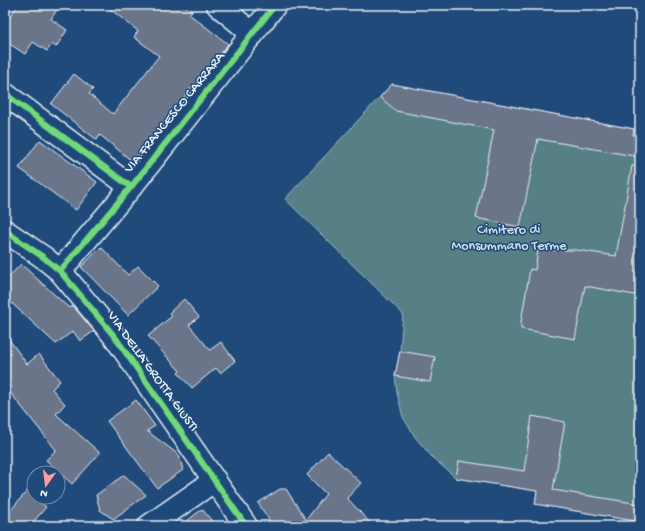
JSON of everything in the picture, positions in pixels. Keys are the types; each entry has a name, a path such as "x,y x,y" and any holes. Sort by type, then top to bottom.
{"street":[{"path":"218,5 253,34"},
{"name":"VIA FRANCESCO CARRARA","path":"60,271 131,187 275,5"},
{"path":"5,94 131,187"},
{"name":"VIA DELLA GROTTA GIUSTI","path":"5,231 43,257 60,271 115,337 246,526"},
{"path":"150,526 215,480"}],"green space":[{"name":"Cimitero di Monsummano Terme","path":"392,84 640,130 640,522 535,504 537,491 456,478 432,457 415,437 403,417 397,393 395,376 400,351 403,314 285,199"}],"building":[{"path":"18,5 60,5 51,19 67,30 56,47 52,44 47,51 33,42 25,54 5,41 5,24"},
{"path":"105,5 184,5 192,11 189,14 228,44 133,162 100,135 97,140 51,104 74,74 93,89 89,94 113,114 159,56 134,37 138,31"},
{"path":"392,84 634,129 633,135 640,136 640,157 538,139 520,227 476,218 494,130 396,111 380,97"},
{"path":"40,140 97,182 76,210 19,168"},
{"path":"632,166 640,166 640,255 636,278 640,279 640,296 585,286 575,339 521,329 530,269 535,270 538,250 577,250 616,256"},
{"path":"101,247 128,275 138,266 158,286 128,315 81,267"},
{"path":"21,264 69,308 73,306 94,331 80,341 73,331 56,344 5,297 5,281"},
{"path":"184,299 199,317 189,325 210,350 221,342 235,361 220,373 216,368 192,388 178,373 180,371 148,336 172,316 169,313"},
{"path":"5,334 27,364 39,354 60,381 52,389 65,404 56,414 100,453 72,484 66,478 66,465 51,465 46,460 56,450 5,386"},
{"path":"400,351 435,357 430,382 395,376"},
{"path":"136,400 155,426 147,431 179,455 183,470 157,488 107,421"},
{"path":"532,416 565,422 553,490 640,504 640,522 535,504 537,491 456,478 459,461 524,471"},
{"path":"328,452 361,483 347,498 373,526 273,526 258,503 280,489 286,489 306,520 326,494 307,475"},
{"path":"124,475 146,495 113,519 100,510 96,495"},
{"path":"26,492 26,505 44,505 46,507 30,526 5,526 5,517"},
{"path":"202,509 216,526 181,526"}],"cycle path":[{"path":"60,271 131,187 275,5"},
{"path":"5,94 131,187"},
{"path":"5,231 43,257 60,271 115,337 246,526"}]}
